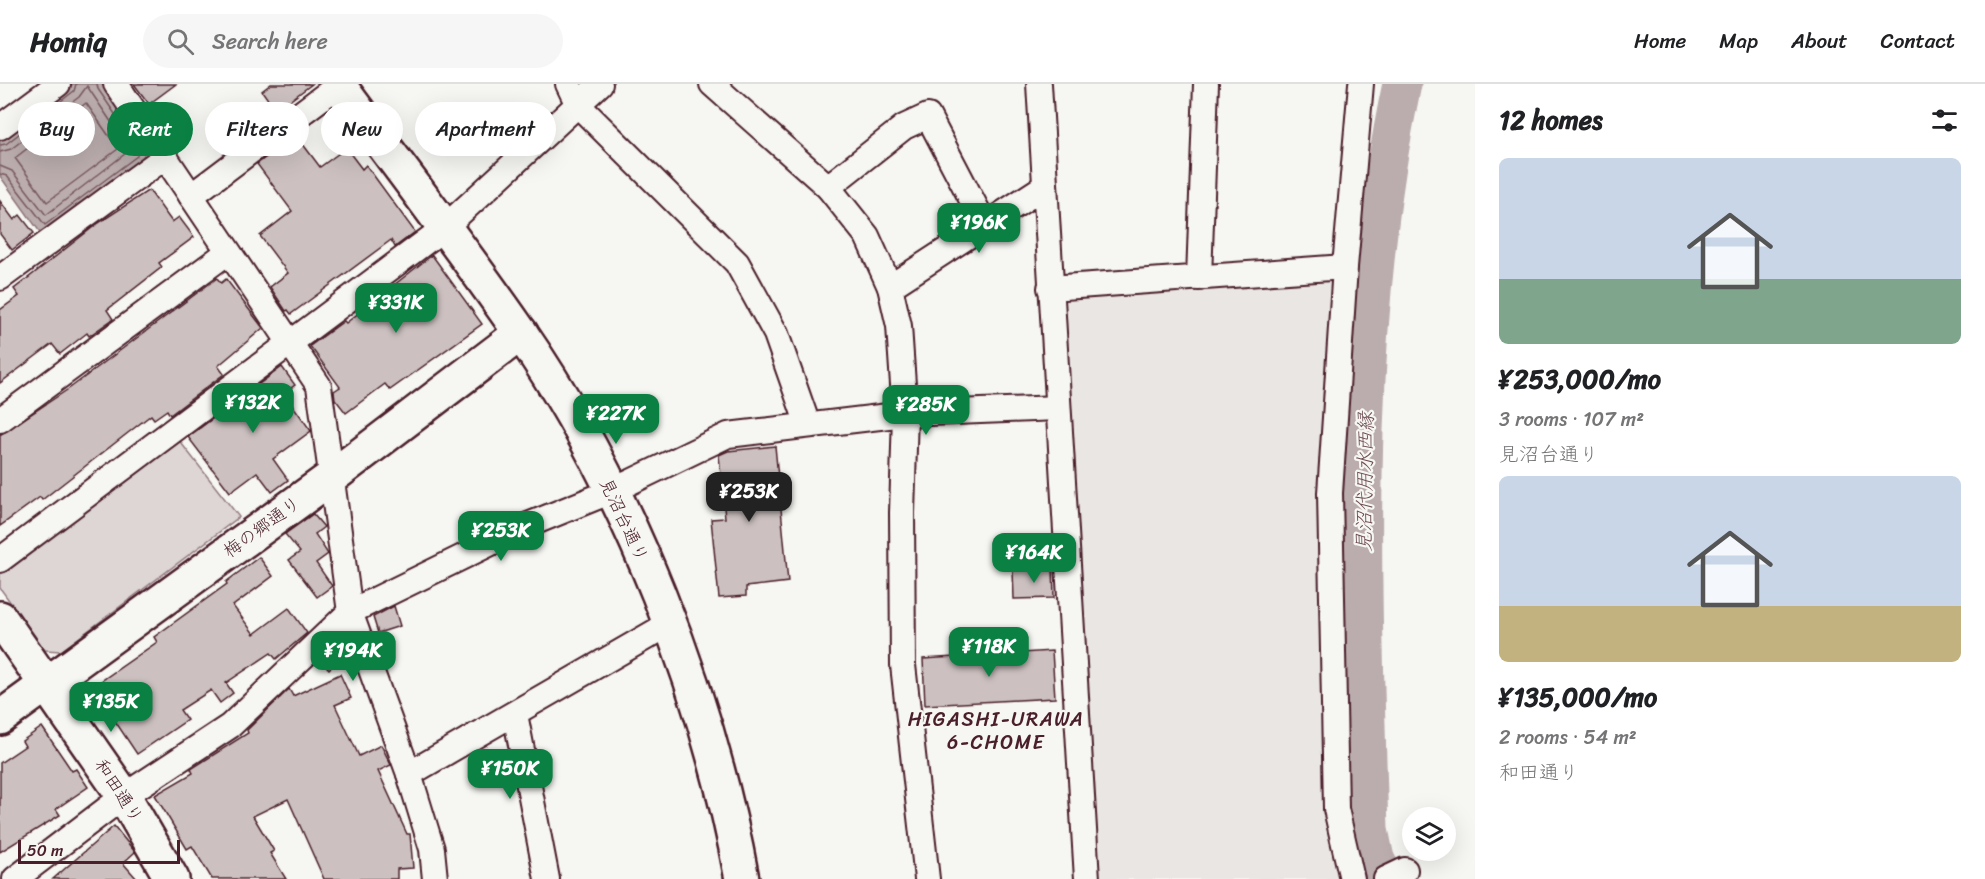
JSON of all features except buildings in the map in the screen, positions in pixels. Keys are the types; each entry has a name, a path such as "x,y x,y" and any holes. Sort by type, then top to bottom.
{"street":[{"path":"0,128 58,84"},
{"path":"116,84 319,386 350,612 409,774 432,849 435,879"},
{"path":"191,196 339,84"},
{"name":"見沼台通り","path":"339,84 521,333 612,491 689,674 719,780 742,879"},
{"path":"0,560 444,228 573,94 600,84"},
{"path":"1039,84 1087,879"},
{"path":"1199,278 1206,84"},
{"path":"1352,879 1336,809 1330,493 1345,267 1361,84"},
{"path":"725,88 828,187 867,236 890,287 899,327 905,414 902,513 903,665 927,879"},
{"path":"573,94 737,263 776,334 808,425"},
{"path":"828,187 904,128 928,116 985,225"},
{"path":"0,278 165,157"},
{"path":"890,287 1045,186"},
{"path":"0,420 228,252"},
{"path":"1050,288 1345,267"},
{"name":"梅の郷通り","path":"0,718 45,683 333,477 521,333"},
{"path":"15,879 124,796 231,726 350,612 528,525 612,491 728,435 905,414 1058,408"},
{"name":"和田通り","path":"0,618 124,796 172,879"},
{"path":"409,774 669,624"},
{"path":"514,714 547,879"}],"shaded area":[{"path":"1330,280 1336,285 1345,879 1095,879 1061,301 1067,294"},
{"path":"178,439 239,517 61,651 45,650 0,588 0,570"}],"water":[{"path":"73,84 102,84 114,102 107,102 107,156 144,156 143,159 42,235 0,176 0,141 18,127 18,156 95,156 95,102 50,102"}],"waterway":[{"name":"見沼代用水西縁","path":"1385,879 1375,859 1369,830 1364,643 1363,456 1374,269 1385,176 1402,84"}],"district":[{"name":"HIGASHI-URAWA 6-CHOME","path":"996,730"}]}
